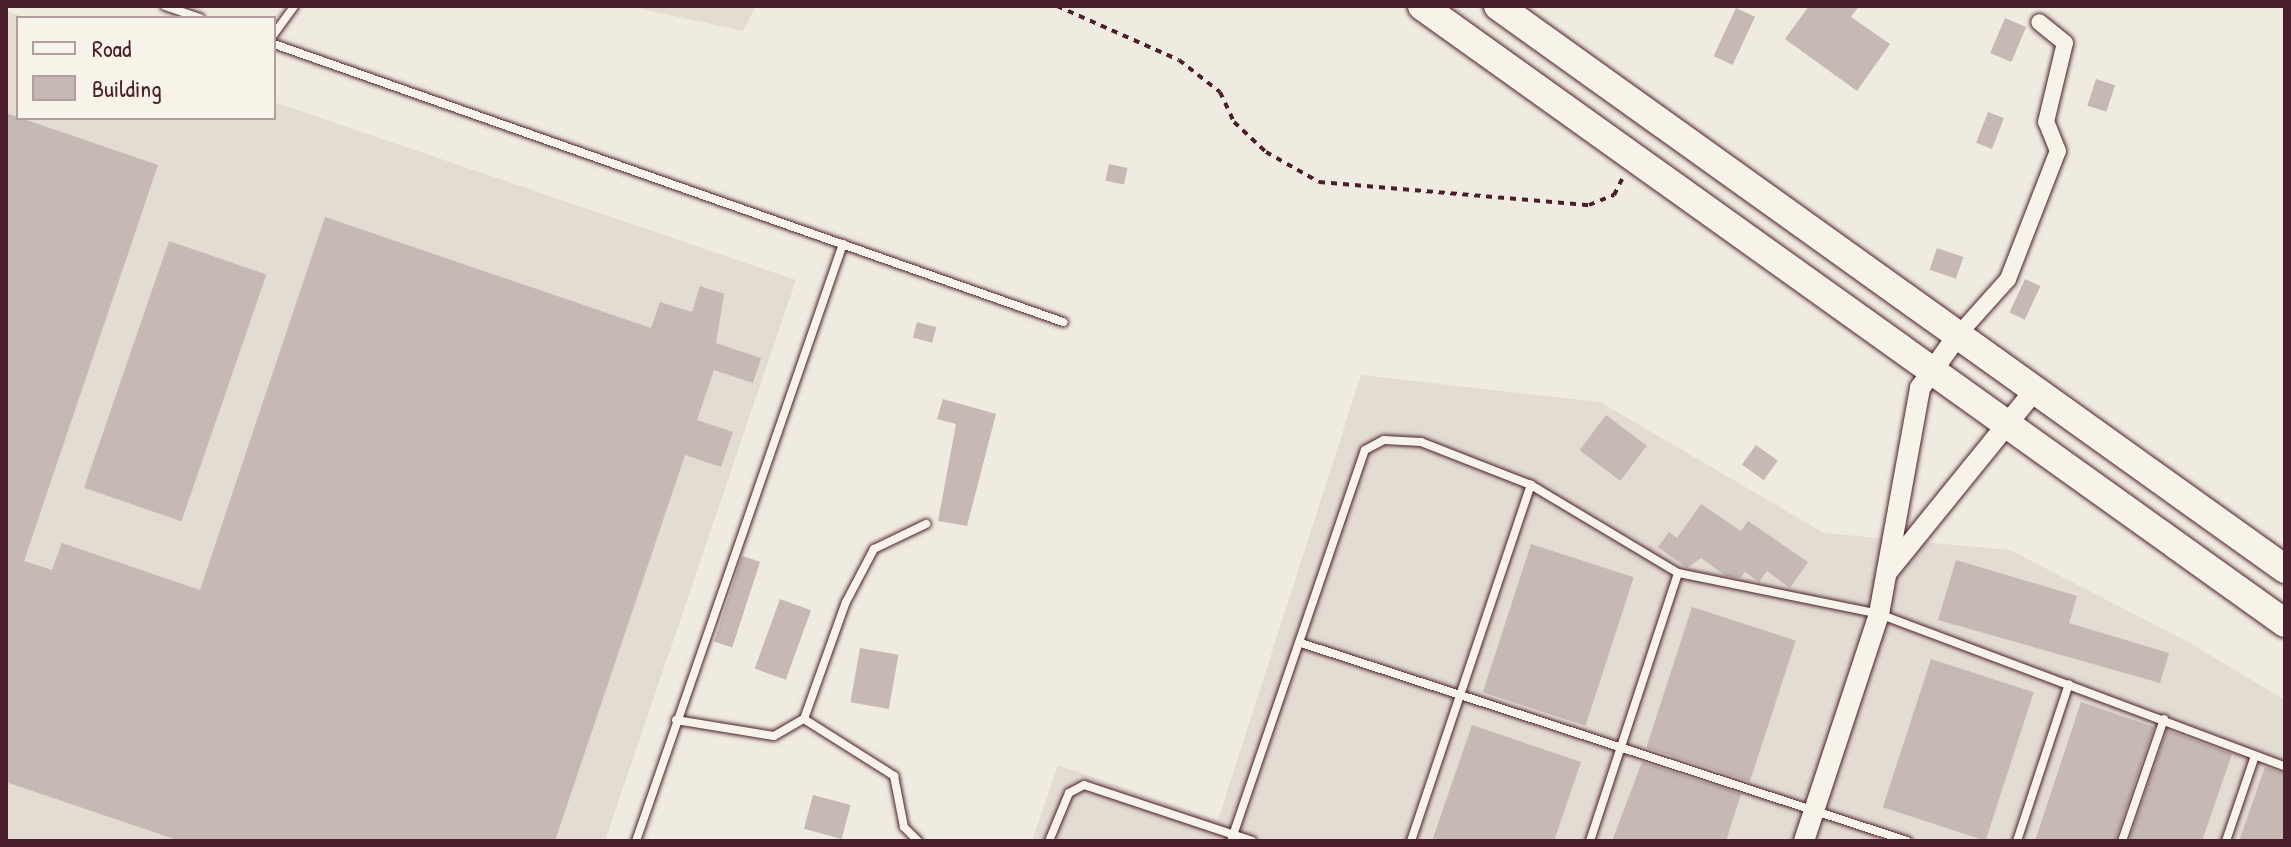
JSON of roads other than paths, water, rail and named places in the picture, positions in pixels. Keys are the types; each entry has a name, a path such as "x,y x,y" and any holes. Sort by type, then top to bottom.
{"highway":[{"path":"1422,6 2285,623"},
{"path":"1498,6 2285,569"}],"street":[{"path":"1804,841 1879,614 1920,388 1958,335 2008,279 2058,151 2046,122 2065,43 2039,22"},
{"path":"1886,573 2035,390"}],"lane":[{"path":"165,6 194,16"},
{"path":"276,31 294,6"},
{"path":"276,45 1063,322"},
{"path":"636,841 843,244"},
{"path":"1232,838 1365,450 1384,440 1421,442 1531,485 1678,573 1879,614 2285,767"},
{"path":"1411,841 1531,485"},
{"path":"676,720 774,736 804,719 846,602 874,549 926,524"},
{"path":"1590,841 1678,573"},
{"path":"1301,643 1461,693 1621,751 1907,841"},
{"path":"2017,841 2069,684"},
{"path":"804,719 894,776 904,827 918,841"},
{"path":"2122,841 2164,719"},
{"path":"2226,841 2255,756"},
{"path":"1049,841 1069,793 1084,785 1232,838 1252,841"}]}
